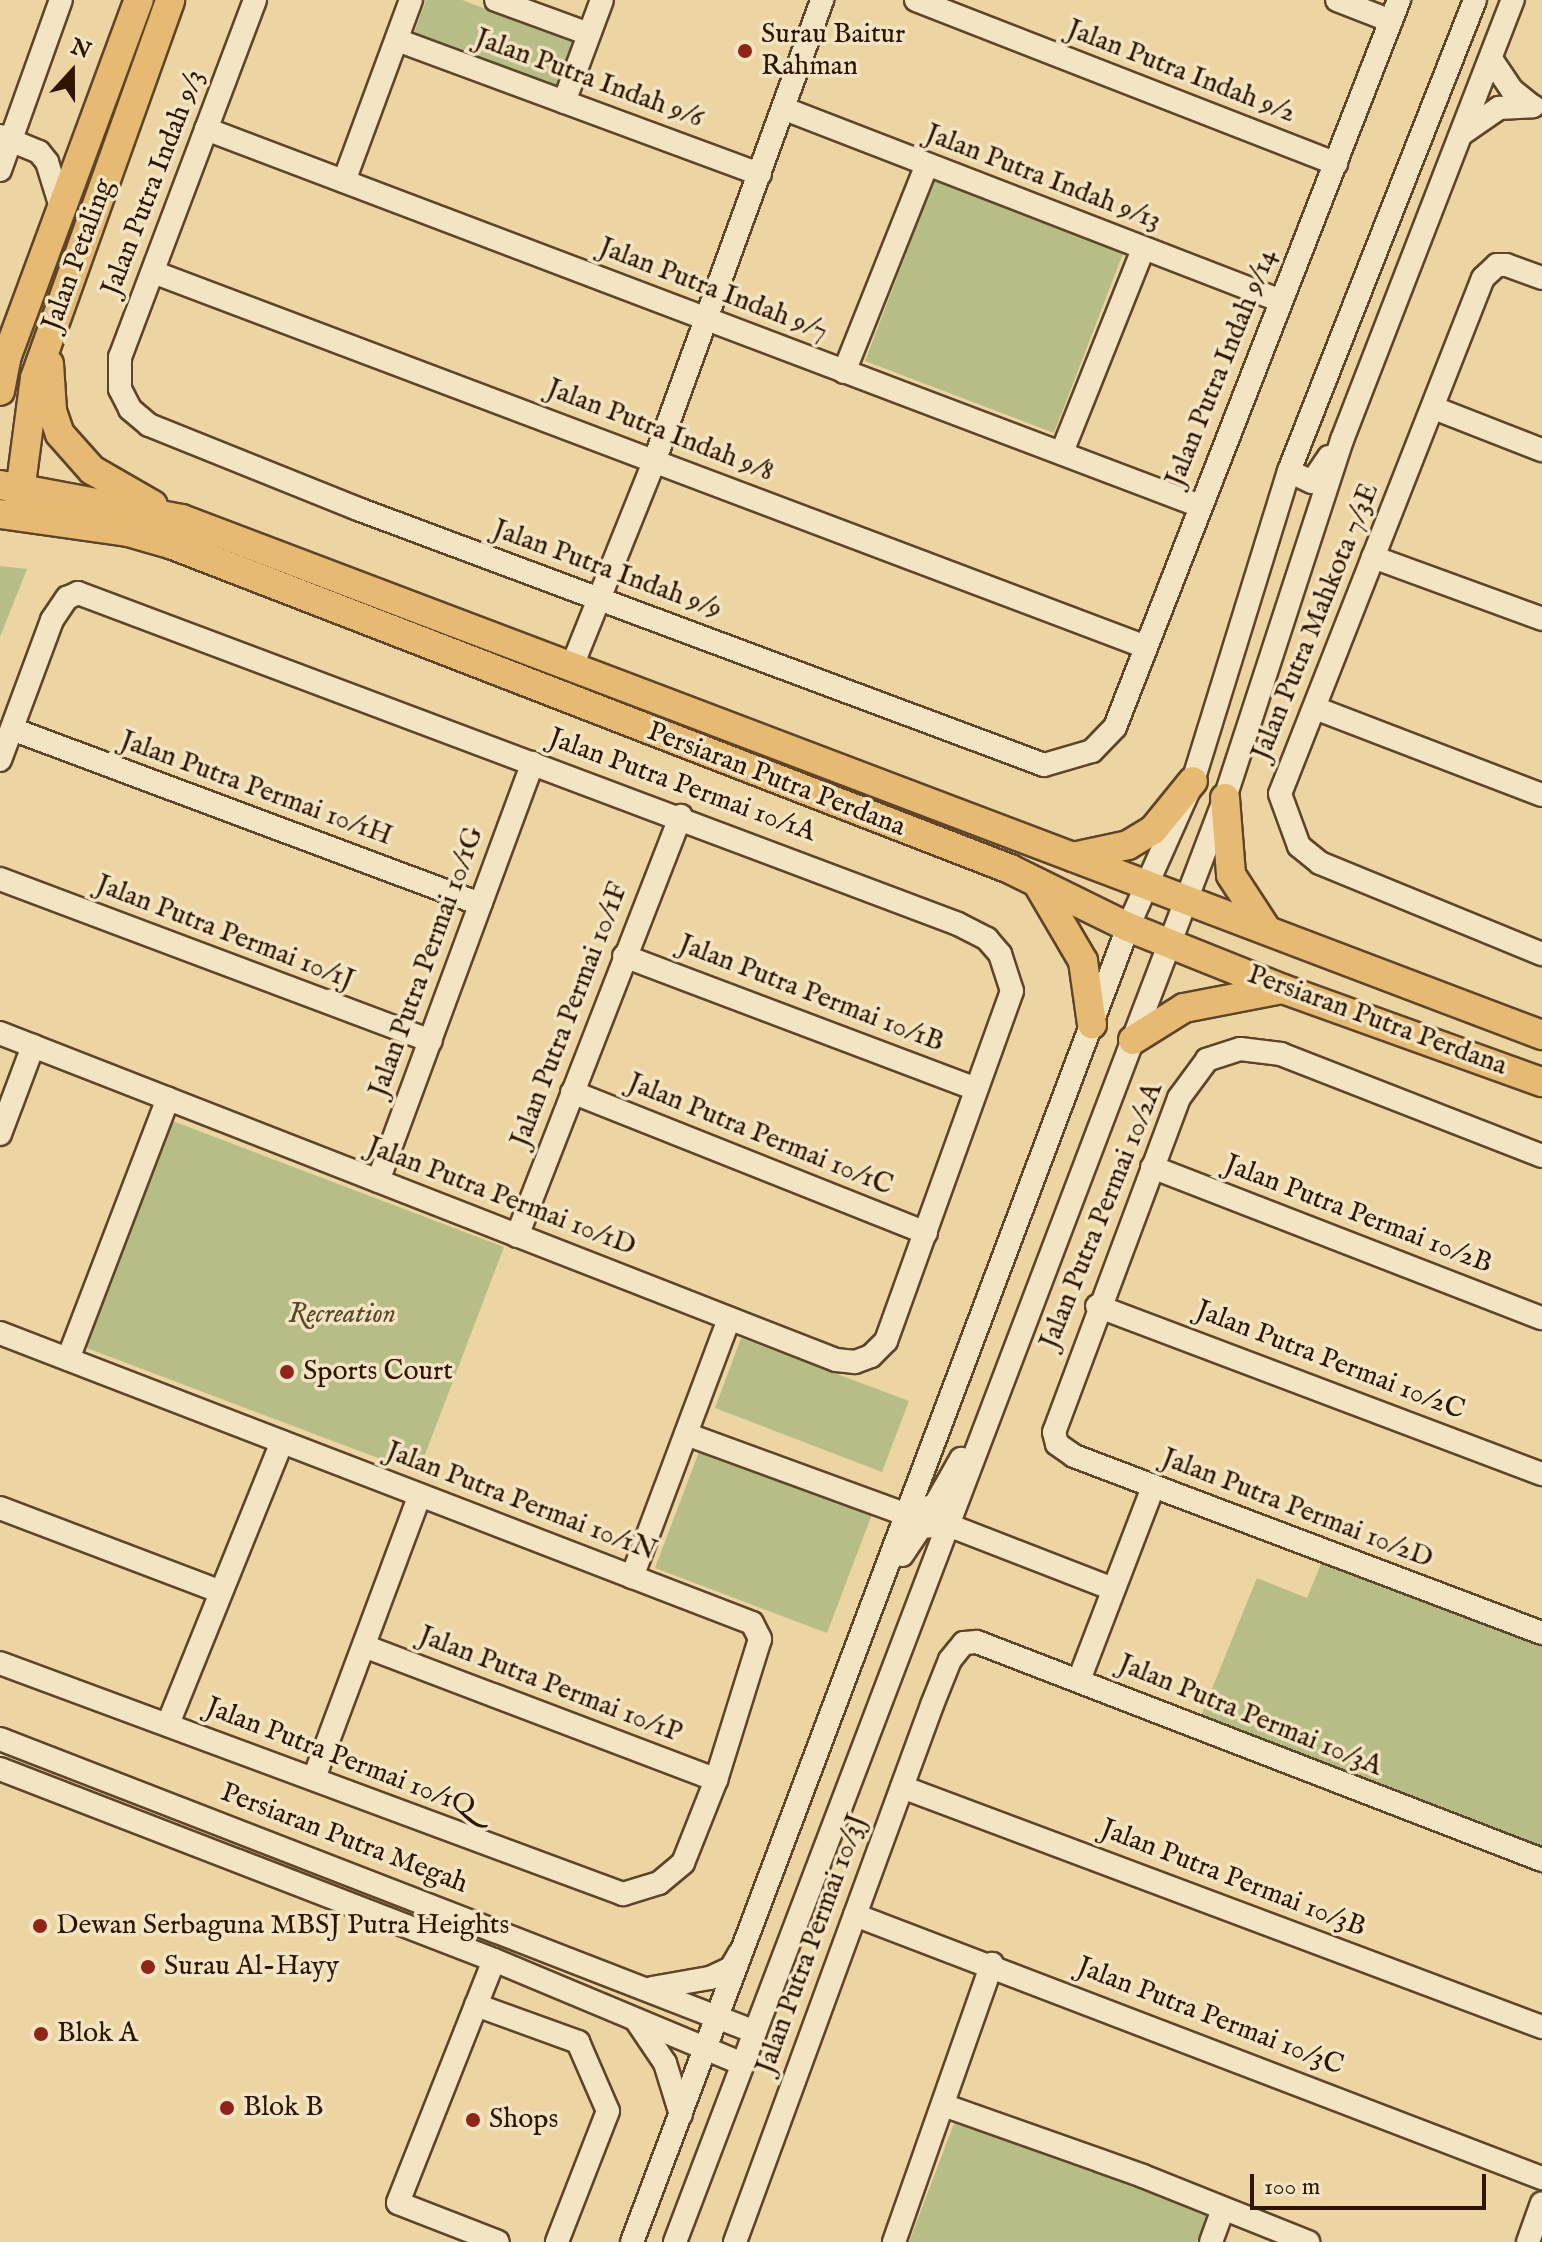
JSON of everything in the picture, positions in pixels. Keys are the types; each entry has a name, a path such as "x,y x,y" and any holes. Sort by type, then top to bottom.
{"main road":[{"path":"125,36 126,0"},
{"name":"Jalan Petaling","path":"0,391 22,315 139,0"},
{"name":"Jalan Petaling","path":"9,501 35,378 170,0"},
{"path":"0,342 22,315"},
{"path":"52,327 49,384 60,434 92,470 182,519"},
{"name":"Persiaran Putra Perdana","path":"9,501 182,519 1069,858 1265,927 1542,1035"},
{"name":"Persiaran Putra Perdana","path":"9,501 173,545 1010,869 1128,927 1283,989 1542,1082"},
{"path":"1069,858 1128,845 1153,830 1193,781"},
{"path":"1225,798 1231,875 1265,927"},
{"path":"1010,869 1037,884 1069,930 1086,972 1092,1024"},
{"path":"1133,1040 1184,1008 1283,989"}],"street":[{"path":"0,170 6,138 61,0"},
{"name":"Jalan Putra Indah 9/3","path":"120,389 120,357 255,0"},
{"path":"344,181 411,0"},
{"path":"496,0 589,34"},
{"path":"564,102 602,0"},
{"path":"572,666 654,462 785,109 822,0"},
{"name":"Jalan Putra Indah 9/2","path":"916,0 1336,164"},
{"path":"1337,0 1395,10"},
{"path":"632,2242 1128,927 1193,781 1289,471 1475,0"},
{"path":"675,2242 1225,798 1342,440 1513,0"},
{"name":"Jalan Putra Indah 9/14","path":"1092,751 1115,727 1395,10"},
{"name":"Jalan Putra Indah 9/6","path":"397,40 760,174"},
{"path":"1491,59 1512,90 1538,108"},
{"path":"1461,135 1499,108 1538,108"},
{"name":"Jalan Putra Indah 9/13","path":"785,109 1281,301"},
{"name":"Jalan Putra Indah 9/7","path":"206,129 1200,506"},
{"path":"6,138 39,152 47,162 61,207"},
{"path":"844,372 927,165"},
{"path":"1062,452 1143,249"},
{"name":"Jalan Putra Mahkota 7/3E","path":"1542,278 1497,265 1483,278 1280,794 1290,828 1305,853 1542,954"},
{"name":"Jalan Putra Indah 9/8","path":"153,272 1146,647"},
{"name":"Jalan Putra Indah 9/9","path":"120,389 130,409 149,425 598,599 1044,765 1092,751"},
{"path":"1434,408 1542,450"},
{"path":"1289,471 1312,482 1342,440"},
{"path":"1373,557 1542,619"},
{"name":"Jalan Putra Permai 10/1A","path":"12,729 52,620 67,598 78,593 681,816 987,939 1007,968 1012,991 924,1241"},
{"path":"1315,708 1542,795"},
{"path":"0,760 12,729"},
{"name":"Jalan Putra Permai 10/1H","path":"12,729 480,904"},
{"name":"Jalan Putra Permai 10/1G","path":"378,1181 533,763"},
{"name":"Jalan Putra Permai 10/1F","path":"517,1236 681,816"},
{"name":"Jalan Putra Permai 10/1J","path":"0,879 430,1041"},
{"name":"Jalan Putra Permai 10/1B","path":"624,956 976,1089"},
{"name":"Jalan Putra Permai 10/1D","path":"0,1033 836,1360 863,1360 886,1341 924,1241"},
{"path":"0,1134 33,1046"},
{"name":"Jalan Putra Permai 10/2A","path":"1056,1421 1097,1306 1190,1077 1224,1052 1258,1048 1542,1156"},
{"name":"Jalan Putra Permai 10/1C","path":"572,1092 924,1241"},
{"path":"68,1359 168,1099"},
{"name":"Jalan Putra Permai 10/2B","path":"1152,1167 1542,1318"},
{"name":"Jalan Putra Permai 10/2C","path":"1097,1306 1542,1474"},
{"path":"632,1577 729,1319"},
{"name":"Jalan Putra Permai 10/1N","path":"0,1333 752,1623 760,1632 716,1780 683,1863 659,1883"},
{"name":"Jalan Putra Permai 10/2D","path":"1056,1421 1057,1444 1074,1456 1542,1633"},
{"path":"686,1434 907,1515 935,1505 969,1445 984,1431"},
{"path":"168,1724 282,1442"},
{"path":"1079,1680 1153,1487"},
{"path":"873,1503 915,1493"},
{"path":"314,1778 420,1495"},
{"path":"873,1503 890,1530 894,1549"},
{"path":"0,1508 221,1592"},
{"path":"952,1514 975,1535 1113,1589"},
{"path":"885,1573 921,1527 952,1514"},
{"path":"934,1561 975,1535"},
{"name":"Jalan Putra Permai 10/3A","path":"947,1668 956,1650 970,1640 1542,1860"},
{"name":"Jalan Putra Permai 10/1P","path":"364,1646 716,1780"},
{"name":"Jalan Putra Permai 10/1Q","path":"0,1663 314,1778 605,1891 623,1894 659,1883"},
{"name":"Jalan Putra Permai 10/3J","path":"735,2242 947,1668"},
{"name":"Persiaran Putra Megah","path":"0,1739 755,2032"},
{"name":"Persiaran Putra Megah","path":"0,1769 494,1960 743,2064"},
{"name":"Jalan Putra Permai 10/3B","path":"902,1787 1542,2027"},
{"name":"Jalan Putra Permai 10/3C","path":"855,1915 992,1964 1542,2178"},
{"path":"647,1989 683,1985 731,1968 750,1933"},
{"path":"494,1960 398,2203 498,2242"},
{"path":"894,2242 992,1964"},
{"path":"476,2005 578,2042 608,2111 557,2242"},
{"path":"635,2020 665,2063 681,2115"},
{"path":"943,2105 1308,2242"},
{"path":"1528,2242 1542,2203"},
{"path":"1211,2242 1223,2209"}],"green space":[{"path":"426,0 462,0 575,43 556,91 413,36"},
{"path":"935,178 1124,251 1054,433 865,361"},
{"path":"0,566 27,569 0,637"},
{"name":"Recreation","path":"170,1120 504,1247 418,1473 84,1347"},
{"path":"741,1338 909,1401 882,1472 715,1408"},
{"path":"702,1444 874,1509 827,1633 655,1568"},
{"path":"1323,1559 1542,1643 1542,1849 1200,1718 1257,1578 1307,1598"},
{"path":"956,2118 1207,2214 1197,2242 909,2242"}],"place":[{"name":"Surau Baitur Rahman","path":"745,51"},
{"name":"Sports Court","path":"287,1372"},
{"name":"Dewan Serbaguna MBSJ Putra Heights","path":"40,1926"},
{"name":"Surau Al-Hayy","path":"148,1967"},
{"name":"Blok A","path":"41,2034"},
{"name":"Blok B","path":"227,2108"},
{"name":"Shops","path":"473,2120"}]}
